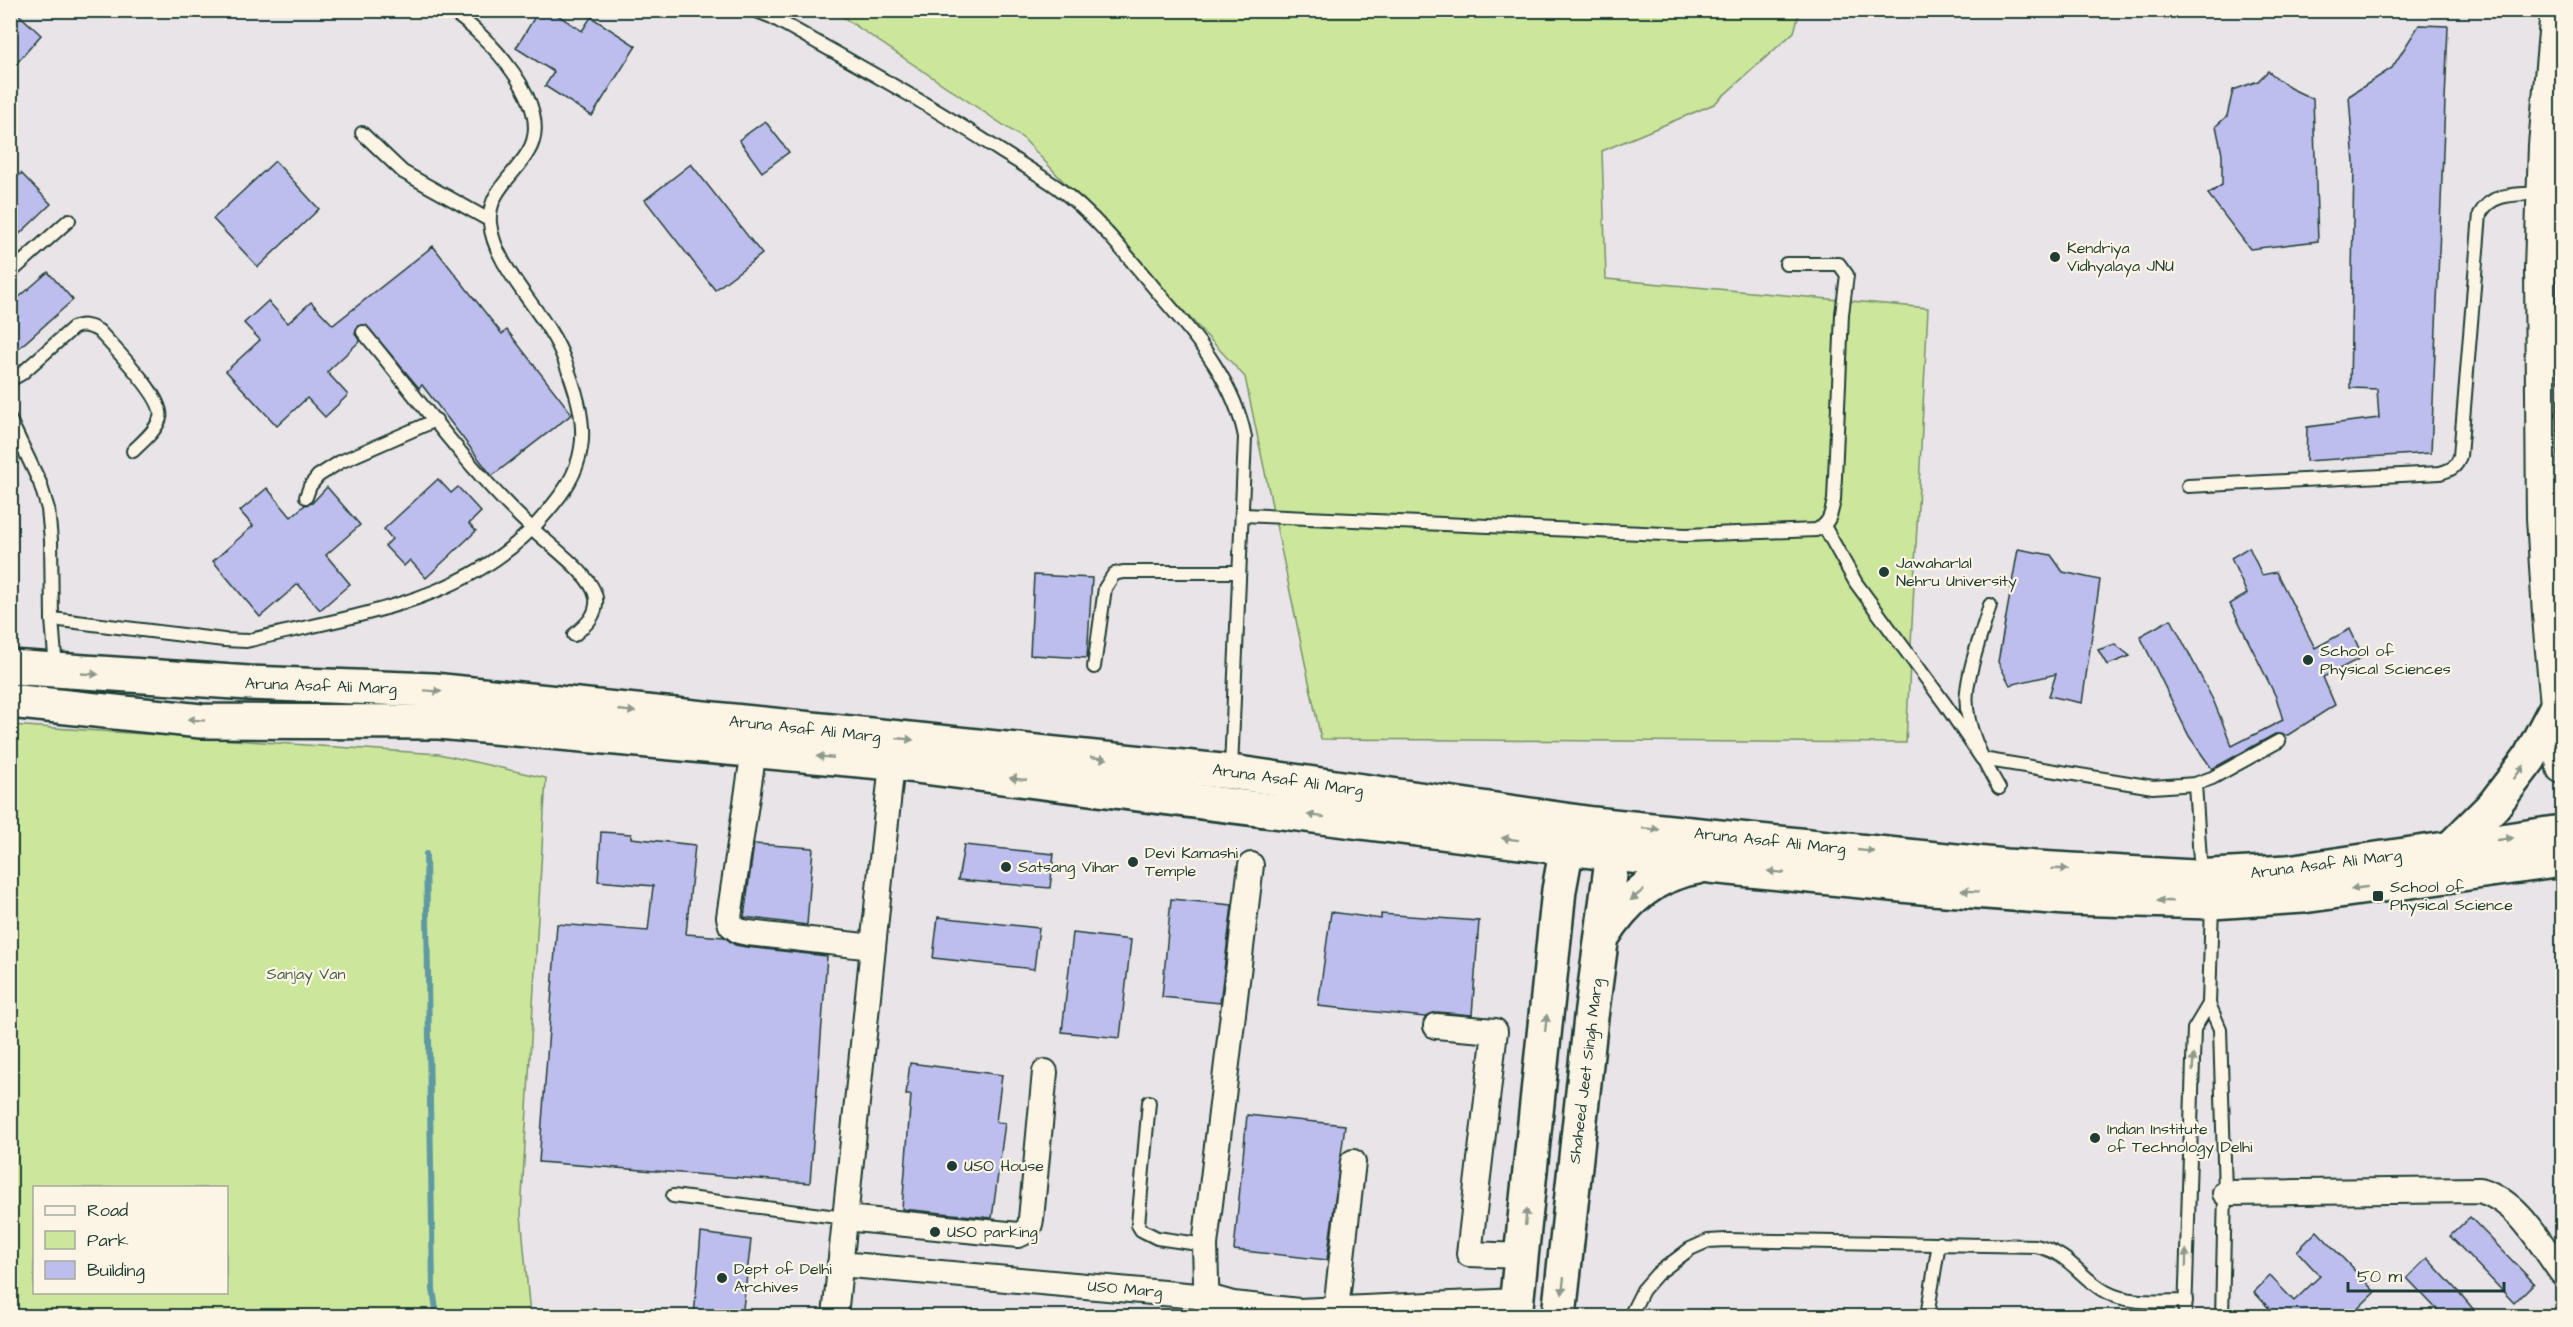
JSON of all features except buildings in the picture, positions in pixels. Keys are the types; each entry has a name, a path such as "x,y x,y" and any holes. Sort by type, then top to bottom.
{"main road":[{"name":"Aruna Asaf Ali Marg","path":"10,666 249,683 433,690 1231,772 1570,833 1615,839 2005,866 2207,889 2303,896 2562,860"},
{"name":"Aruna Asaf Ali Marg","path":"10,701 201,721 439,722 892,763 1227,805 1570,833"},
{"path":"2452,847 2494,805 2529,759 2557,706"},
{"name":"Aruna Asaf Ali Marg","path":"1615,839 1710,866 1932,888 2067,898 2207,889 2288,872 2562,832"},
{"path":"1516,1309 1559,890 1570,833"},
{"name":"Shaheed Jeet Singh Marg","path":"1559,1317 1591,1017 1615,839"},
{"path":"1603,936 1622,909 1647,887 1677,873 1710,866"}],"street":[{"path":"2558,13 2544,145 2540,269 2549,350 2562,600"},
{"path":"2562,114 2559,146 2559,314 2549,350 2542,518 2562,768"},
{"path":"754,750 729,916 731,924 739,931 748,933 873,947"},
{"path":"835,1317 892,763"},
{"path":"1227,805 1231,772"},
{"path":"1207,1307 1205,1245 1251,865"},
{"path":"1436,1026 1495,1031 1469,1254 1522,1256"},
{"path":"845,1218 1018,1235 1025,1232 1030,1226 1031,1219 1045,1072"},
{"path":"1336,1309 1353,1162"},
{"path":"2225,1193 2480,1190 2495,1195 2519,1215 2562,1273"},
{"name":"USO Marg","path":"840,1264 1207,1307 1233,1304 1299,1311 1516,1309"}],"lane":[{"path":"52,619 224,640 246,640 431,595 493,563 532,529 568,487 582,446 582,424 571,378 559,345 506,265 492,238 489,220 493,202 504,180 528,153 535,138 534,116 526,94 498,52 450,10"},
{"path":"754,10 772,17 960,124 1057,187 1114,240 1191,330 1235,401 1245,437 1231,772"},
{"path":"362,133 403,172 489,220"},
{"path":"2188,486 2440,473 2458,464 2480,214 2486,204 2497,197 2543,192"},
{"path":"10,273 69,220"},
{"path":"1243,515 1686,536 1816,530 1824,526 1831,516 1834,500 1842,314 1847,275 1839,264 1786,264"},
{"path":"10,380 21,374 73,328 78,325 93,327 151,391 161,409 160,418 155,427 133,451"},
{"path":"363,332 504,501 583,575 596,597 595,613 587,625 574,635"},
{"path":"10,420 40,483 48,509 56,671"},
{"path":"306,497 310,486 318,476 340,462 436,420"},
{"path":"1824,526 1856,582 1945,704 1999,788"},
{"path":"1094,667 1105,588 1114,574 1123,572 1238,572"},
{"path":"1982,759 1974,734 1966,692 1990,605"},
{"path":"1982,759 2153,787 2195,784 2212,778 2279,741"},
{"path":"2195,784 2207,889 2209,1004 2220,1029 2225,1193 2222,1317"},
{"path":"2185,1317 2194,1029 2209,1004"},
{"path":"1149,1102 1138,1225 1148,1235 1205,1245"},
{"path":"674,1196 845,1218"},
{"path":"1630,1317 1643,1290 1657,1274 1690,1249 1708,1241 1939,1243 2043,1248 2063,1256 2105,1292 2120,1298 2186,1301"},
{"path":"1927,1317 1939,1243"}],"green space":[{"path":"834,11 1800,11 1794,32 1714,104 1602,151 1606,279 1928,308 1906,743 1321,739 1245,377 1024,139"},
{"name":"Sanjay Van","path":"10,725 439,754 546,778 521,1214 530,1316 11,1316"}],"waterway":[{"path":"426,854 433,1289 437,1316"}],"place":[{"name":"Kendriya Vidhyalaya JNU","path":"2055,257"},
{"name":"Jawaharlal Nehru University","path":"1884,572"},
{"name":"School of Physical Sciences","path":"2308,660"},
{"name":"Devi Kamashi Temple","path":"1133,862"},
{"name":"Satsang Vihar","path":"1006,867"},
{"name":"School of Physical Science","path":"2378,896"},
{"name":"Indian Institute of Technology Delhi","path":"2095,1138"},
{"name":"USO House","path":"952,1166"},
{"name":"USO parking","path":"935,1232"},
{"name":"Dept of Delhi Archives","path":"722,1278"}]}
